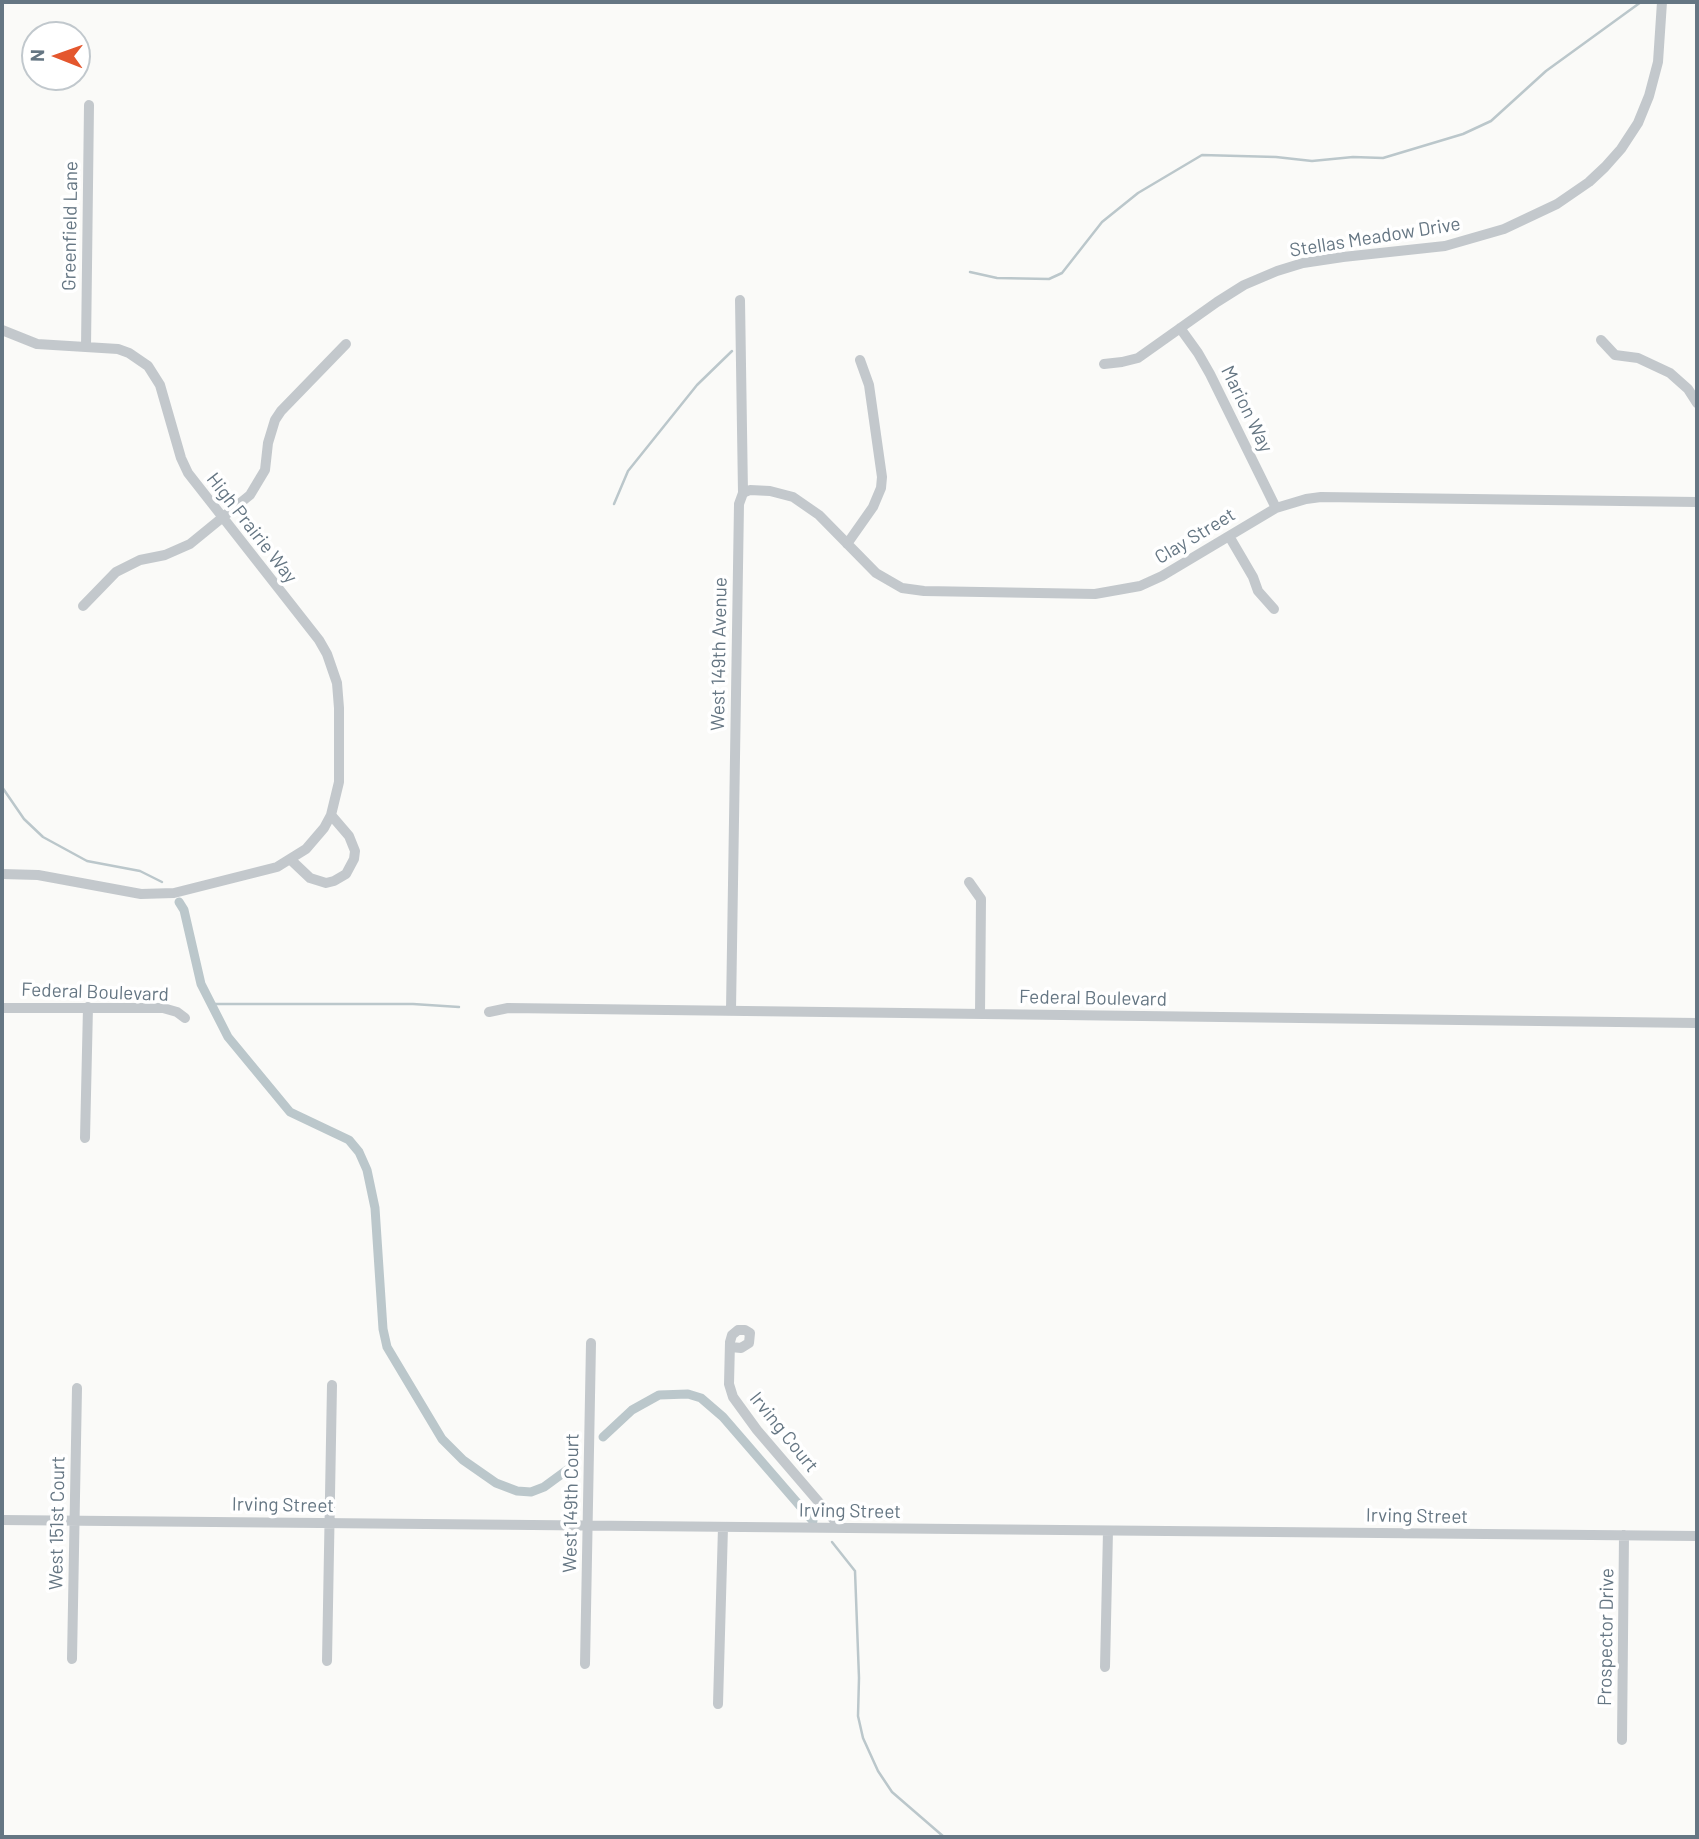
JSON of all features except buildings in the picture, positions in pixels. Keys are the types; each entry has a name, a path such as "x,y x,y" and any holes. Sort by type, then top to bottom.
{"street":[{"name":"Stellas Meadow Drive","path":"1104,364 1138,358 1244,285 1277,271 1303,263 1418,251 1464,242 1535,215 1579,190 1621,149 1643,112 1658,62 1662,2"},
{"name":"Greenfield Lane","path":"86,347 89,105"},
{"name":"West 149th Avenue","path":"731,1010 739,517 743,493 740,300"},
{"name":"Marion Way","path":"1180,328 1210,374 1276,508"},
{"name":"High Prairie Way","path":"2,330 37,344 118,349 139,358 148,366 160,385 181,458 188,473 318,640 333,669 339,697 339,782 331,815 316,839 291,860 264,871 174,893 158,894 124,892 38,874 2,874"},
{"path":"1601,340 1615,355 1649,362 1670,373 1688,389 1697,403"},
{"path":"83,606 116,572 140,560 178,550 250,495 262,479 270,431 281,411 346,344"},
{"path":"847,544 873,507 881,488 882,477 869,385 860,360"},
{"name":"Clay Street","path":"743,493 750,490 770,491 793,497 819,515 883,579 912,590 1095,594 1140,586 1162,576 1276,508 1321,497 1697,502"},
{"path":"1229,536 1253,577 1258,592 1274,609"},
{"path":"291,860 317,881 334,881 346,873 354,859 353,843 331,815"},
{"path":"969,882 981,899 980,1014"},
{"path":"85,1138 88,1007"},
{"name":"Federal Boulevard","path":"2,1008 163,1008 177,1012 185,1018"},
{"name":"Federal Boulevard","path":"489,1012 508,1008 731,1010 1697,1023"},
{"name":"West 149th Court","path":"585,1664 591,1343"},
{"name":"Irving Court","path":"730,1347 729,1384 733,1397 765,1440 841,1528"},
{"path":"327,1661 331,1385"},
{"name":"West 151st Court","path":"72,1659 77,1388"},
{"name":"Irving Street","path":"2,1520 1697,1536"},
{"path":"718,1704 723,1527"},
{"path":"1105,1667 1108,1531"},
{"name":"Prospector Drive","path":"1622,1740 1624,1535"}],"waterway":[{"path":"970,272 997,278 1049,279 1062,273 1102,222 1138,193 1202,155 1312,161 1353,157 1383,158 1463,134 1491,121 1546,71 1641,2"},
{"path":"614,504 628,471 697,385 732,351"},
{"path":"2,787 24,819 43,837 87,861 140,871 162,882"},
{"path":"179,902 184,910 201,984 228,1037 290,1112 349,1140 359,1152 367,1170 375,1208 383,1329 387,1347 442,1439 463,1460 496,1483 517,1491 531,1492 544,1487 574,1465"},
{"path":"210,1004 413,1004 459,1007"},
{"path":"603,1437 632,1410 659,1395 688,1394 701,1398 723,1417 813,1521"},
{"path":"832,1542 855,1571 858,1716 863,1738 878,1771 892,1792 944,1837"}]}
